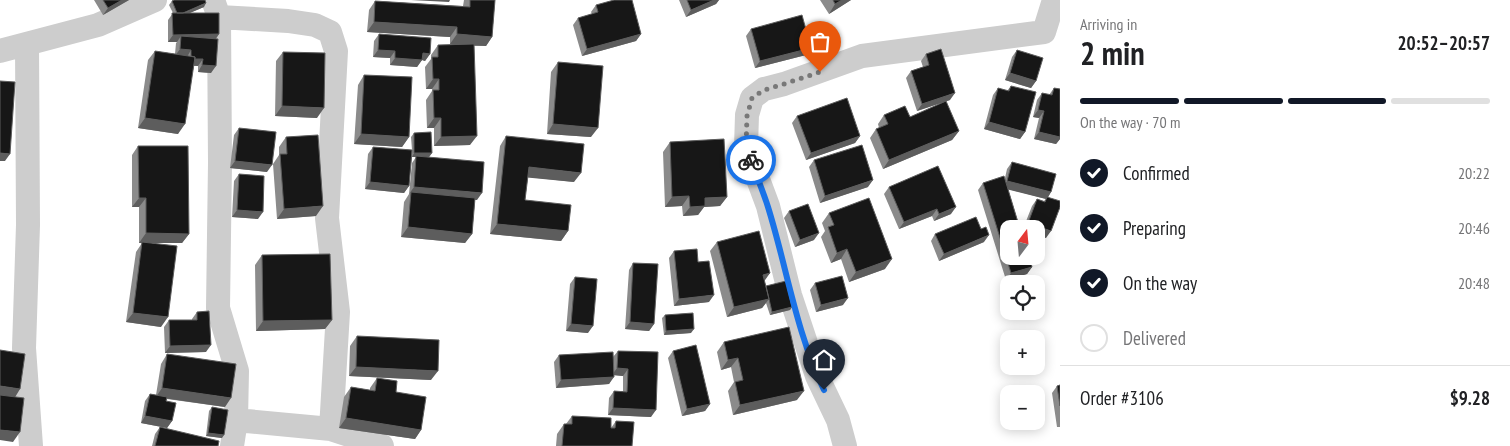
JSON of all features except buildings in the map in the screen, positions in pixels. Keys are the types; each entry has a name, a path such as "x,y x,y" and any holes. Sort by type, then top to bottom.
{"street":[{"path":"0,50 98,25 155,0"},
{"path":"845,446 838,420 814,367 790,295 768,206 746,146 747,116 752,98 764,90 862,56 1052,38 1054,0"},
{"path":"232,446 236,420 237,371 218,308 220,163 216,8 315,25 330,32 336,51 327,218 338,312 331,430"},
{"path":"27,44 28,225 24,348 31,446"},
{"path":"236,420 331,430 382,446"}],"way so far":[{"path":"751,160 746,146 747,116 752,98 764,90 820,72"}],"route":[{"path":"751,160 768,206 790,295 817,376 824,390"}]}
